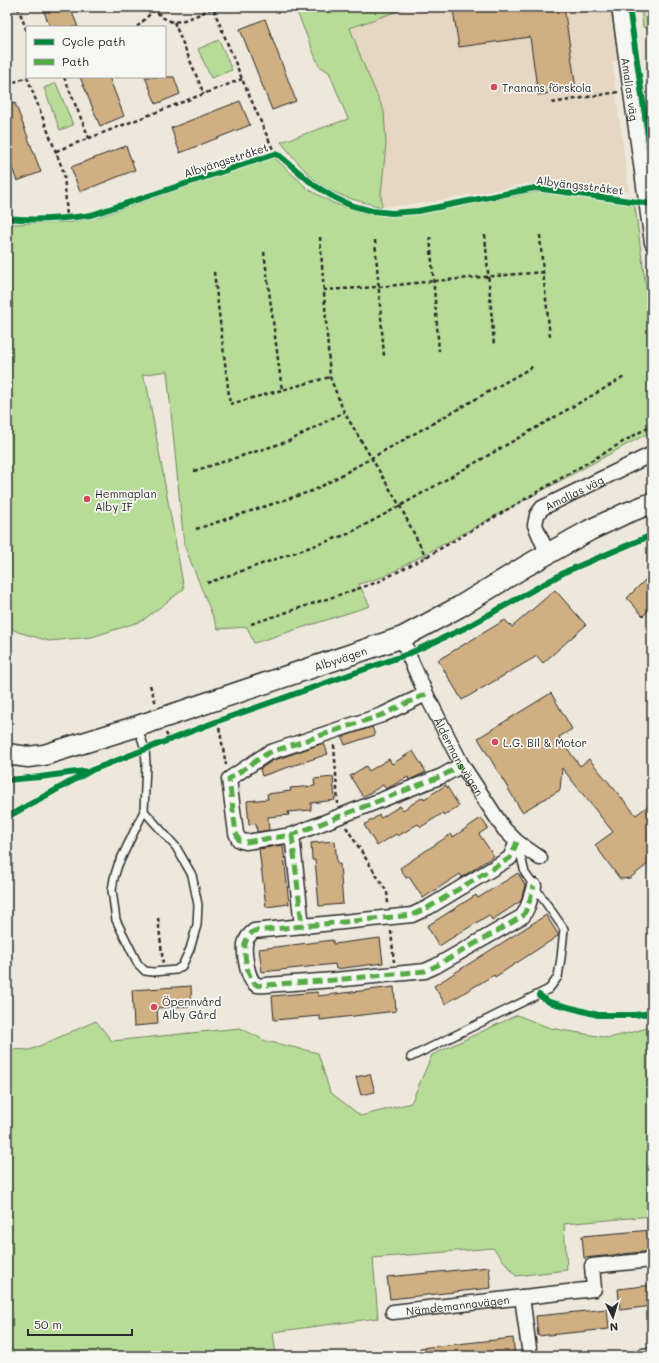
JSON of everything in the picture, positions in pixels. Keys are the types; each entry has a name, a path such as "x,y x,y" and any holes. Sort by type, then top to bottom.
{"street":[{"name":"Amalias väg","path":"619,7 652,243"},
{"name":"Amalias väg","path":"548,555 535,525 537,515 542,508 652,454"},
{"name":"Albyvägen","path":"7,754 28,757 44,755 138,726 402,637 459,607 526,566 590,530 652,503"},
{"name":"Åldermansvägen","path":"402,637 426,694 462,765 504,829 517,842 540,858"},
{"path":"426,694 382,715 268,753 229,779 236,833 239,840 246,842 292,836 442,776 462,765"},
{"path":"292,836 302,926"},
{"path":"517,842 510,858 429,907 412,915 254,931 249,935 245,943 248,973 256,985 266,985 425,971 523,916 528,906 534,886"},
{"name":"Nämdemannavägen","path":"393,1312 594,1289 592,1266 652,1260"},
{"name":"Nämdemannavägen","path":"522,1297 530,1356"},
{"path":"643,1356 652,1355"}],"lane":[{"path":"138,726 145,749 146,764 144,811 118,865 114,878 112,890 116,920 138,964 145,971 153,972 176,970 182,966 190,949 197,925 198,905 192,875 176,846 144,811"},
{"path":"411,1057 549,989 558,977 564,929 525,873 517,842"}],"path":[{"path":"18,7 26,29"},
{"path":"138,26 154,10 170,21 174,22 213,8 242,79 278,155"},
{"path":"174,22 204,94"},
{"path":"7,85 26,78"},
{"path":"28,78 64,173 67,218"},
{"path":"64,78 89,138"},
{"path":"56,151 242,79"},
{"path":"552,103 631,90"},
{"path":"60,218 76,217"},
{"path":"485,235 494,345"},
{"path":"540,235 550,336"},
{"path":"320,237 330,378 344,412 400,506 426,557"},
{"path":"430,237 439,351"},
{"path":"375,240 384,356"},
{"path":"264,252 282,390"},
{"path":"214,272 230,404 330,378"},
{"path":"323,290 378,287 543,272"},
{"path":"196,528 315,490 534,366"},
{"path":"207,583 348,534 400,506 626,376"},
{"path":"194,471 289,441 344,412"},
{"path":"251,624 378,582 426,557 652,426"},
{"path":"211,724 225,718"},
{"path":"218,721 229,779"},
{"path":"333,732 339,816 387,892 394,968 400,974"},
{"path":"145,749 176,738"},
{"path":"158,918 164,971"}],"shaded area":[{"name":"Tranans förskola","path":"409,7 616,7 625,60 612,62 629,191 532,183 424,203 382,207 381,195 386,144 363,63 350,28"}],"green space":[{"path":"295,7 409,7 350,28 363,63 384,111 386,144 381,195 382,207 346,197 326,188 296,161 281,142 348,119 329,72 319,66"},
{"path":"641,7 652,7 652,30 643,27"},
{"path":"219,40 232,70 211,78 198,49"},
{"path":"56,83 73,125 60,130 44,88"},
{"path":"274,157 308,189 333,203 362,212 389,216 418,214 535,192 634,200 652,332 652,431 383,577 359,584 370,606 254,643 247,627 218,629 184,545 167,371 142,375 147,386 184,589 142,621 92,637 49,641 18,632 7,626 7,227 14,224 73,222 101,216"},
{"path":"517,1015 550,1028 609,1038 652,1027 652,1216 564,1224 567,1270 516,1276 493,1248 373,1258 378,1318 273,1332 276,1356 7,1356 7,1049 30,1050 96,1021 112,1041 240,1028 266,1041 318,1053 330,1092 361,1116 411,1103 432,1055"}],"building":[{"path":"42,7 70,7 78,26 50,26"},
{"path":"471,7 564,7 576,89 538,95 530,37 459,47 453,10"},
{"path":"265,19 296,101 272,110 240,29"},
{"path":"174,77 180,94 156,104 145,78"},
{"path":"80,78 109,78 124,116 100,126"},
{"path":"240,101 250,125 180,153 171,128"},
{"path":"15,103 41,172 17,181 7,155 7,106"},
{"path":"126,146 135,170 80,192 71,167"},
{"path":"652,573 652,607 643,616 627,598"},
{"path":"555,590 586,625 543,663 537,656 462,700 438,660 505,620 512,627"},
{"path":"551,693 572,729 559,737 580,766 589,759 636,815 652,803 652,861 630,878 620,879 595,845 613,832 562,768 560,790 522,812 478,738"},
{"path":"372,727 375,735 345,745 342,737"},
{"path":"324,743 328,754 262,776 260,769 272,761"},
{"path":"413,751 426,772 409,780 408,777 386,789 383,785 363,797 350,776 366,766 369,771 389,759 392,764"},
{"path":"333,777 335,800 311,803 311,810 288,812 289,815 268,817 269,830 257,832 256,824 249,825 247,801 268,799 267,794 291,791 290,788 315,786 314,779"},
{"path":"446,785 459,806 444,815 443,813 421,827 418,824 398,836 396,834 377,846 364,825 379,815 381,818 400,806 403,810"},
{"path":"481,818 488,828 479,834 494,856 462,877 460,874 423,898 409,877 406,878 400,868 451,834 453,837"},
{"path":"335,841 337,864 340,864 343,904 319,906 315,860 312,860 311,843"},
{"path":"283,845 289,904 266,907 259,849"},
{"path":"518,873 525,885 521,901 492,920 489,915 439,946 427,926 476,895 478,898"},
{"path":"546,915 558,936 495,977 494,975 445,1004 434,986"},
{"path":"380,938 383,963 336,969 335,964 262,972 259,949 333,940 333,944"},
{"name":"Öpennvård Alby Gård","path":"191,986 192,1006 157,1008 158,1024 134,1026 132,990"},
{"path":"394,987 396,1011 320,1020 320,1016 274,1020 272,996 317,992 318,996"},
{"path":"370,1074 375,1092 361,1095 356,1077"},
{"path":"652,1230 652,1251 584,1258 582,1236"},
{"path":"489,1267 491,1288 390,1299 387,1277"},
{"path":"652,1285 652,1306 620,1310 618,1289"},
{"path":"607,1309 609,1329 538,1336 536,1316"},
{"path":"513,1338 515,1356 420,1356 420,1348"}],"marked path":[{"path":"426,694 382,715 268,753 229,779 236,833 239,840 246,842 292,835 442,776 462,765"},
{"path":"292,835 302,926"},
{"path":"517,842 510,858 429,907 412,915 254,931 248,937 245,944 245,954 249,973 254,982 257,985 260,985 334,980 425,971 523,916 528,906 534,886"}],"cycle path":[{"path":"629,7 652,163"},
{"name":"Albyängsstråket","path":"7,218 49,219 91,215 275,154 280,156 314,185 335,198 350,205 372,211 392,213 418,211 535,188 652,204"},
{"path":"7,817 92,770 218,721 408,654 465,628 567,571 652,535"},
{"path":"7,780 84,771"},
{"path":"539,995 549,1002 598,1015 634,1015 652,1013"}],"place":[{"name":"Tranans förskola","path":"494,87"},
{"name":"Hemmaplan Alby IF","path":"87,499"},
{"name":"L.G. Bil & Motor","path":"495,742"},
{"name":"Öpennvård Alby Gård","path":"154,1007"}]}
